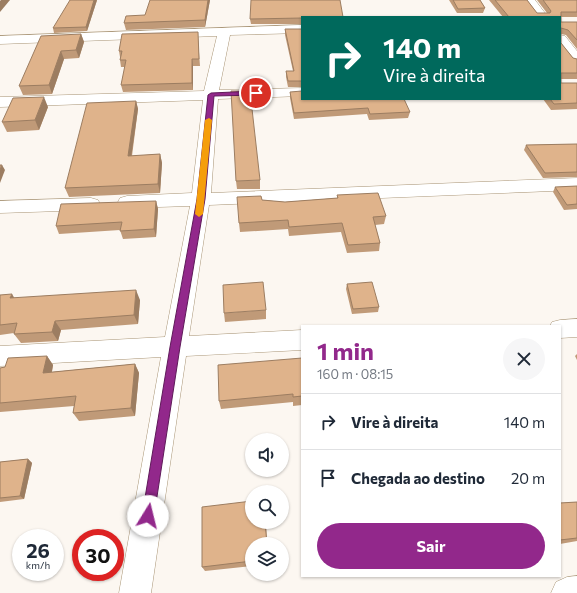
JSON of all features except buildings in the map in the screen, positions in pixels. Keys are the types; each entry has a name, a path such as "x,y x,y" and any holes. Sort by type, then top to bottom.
{"street":[{"path":"529,0 541,16"},
{"path":"0,40 301,28"},
{"path":"135,593 201,199 211,95 224,31"},
{"path":"561,40 577,60"},
{"path":"0,102 301,92"},
{"path":"0,207 577,184"},
{"path":"561,329 577,328"},
{"path":"0,356 301,340"},
{"path":"567,593 577,592"}],"slow traffic":[{"path":"199,214 209,120"}],"route":[{"path":"148,516 175,347 201,199 211,95 256,93"}]}
